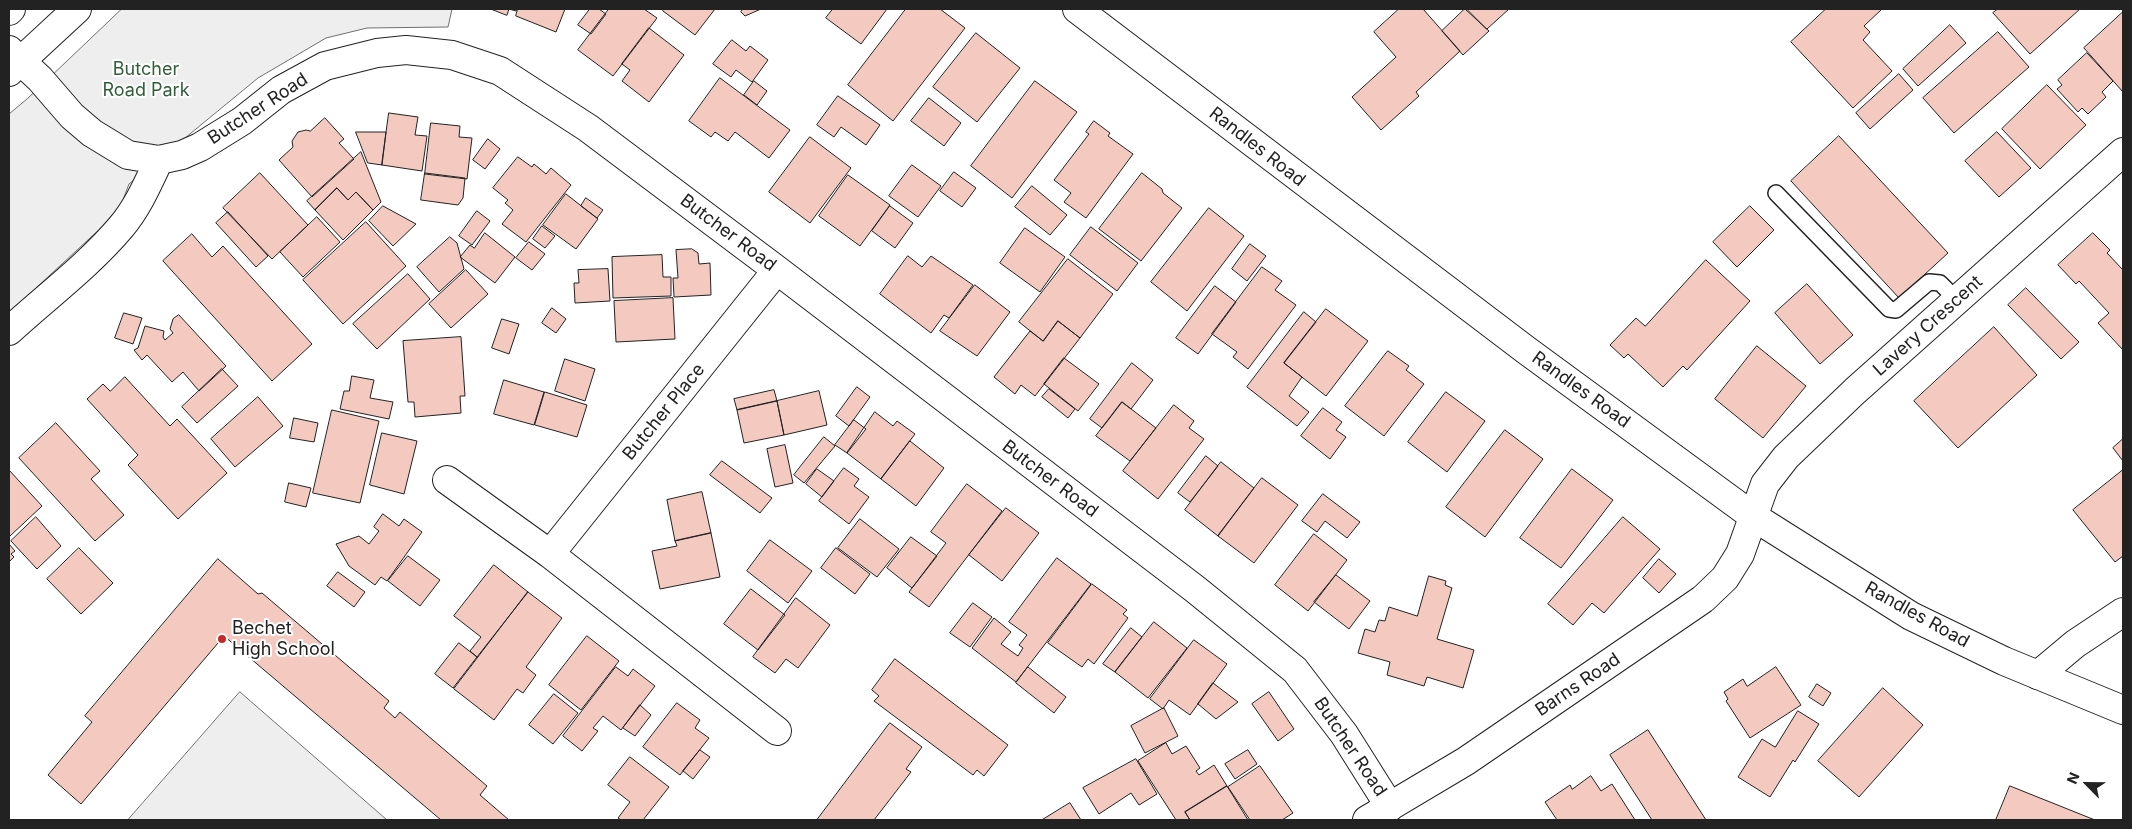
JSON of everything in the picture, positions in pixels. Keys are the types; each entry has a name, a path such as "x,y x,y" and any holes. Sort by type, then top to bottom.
{"street":[{"path":"9,331 86,262 122,226 140,198 159,160 128,155 92,134 72,116 40,79 13,61 77,9"},
{"name":"Randles Road","path":"1077,9 1422,272 1754,517 1911,616 2038,675 2123,710"},
{"name":"Butcher Road","path":"159,160 182,156 200,147 242,121 281,90 325,66 377,53 406,50 452,55 500,71 588,128 777,270 1195,589 1295,670 1344,734 1379,814"},
{"name":"Lavery Crescent","path":"1754,517 1766,484 1786,457 1855,391 2123,152"},
{"name":"Butcher Place","path":"550,554 777,270"},
{"path":"447,480 550,554 777,731"},
{"name":"Barns Road","path":"1379,814 1466,761 1703,599 1724,578 1740,554 1754,517"},
{"path":"2038,675 2075,644 2123,612"}],"lane":[{"path":"1776,193 1889,309 1896,310 1929,282 1940,283 1958,300"}],"green space":[{"name":"Butcher Road Park","path":"122,9 452,9 448,27 367,28 326,38 258,78 129,184 121,205 103,226 9,313 9,114"},
{"path":"240,692 387,820 128,820"}],"building":[{"path":"491,9 509,9 507,15"},
{"path":"518,9 565,9 556,32 516,16"},
{"path":"590,9 599,9 606,14 591,34 578,25"},
{"path":"609,9 644,9 657,18 613,76 578,50"},
{"path":"664,9 715,9 695,35 663,11"},
{"path":"743,9 761,9 745,16 741,12"},
{"path":"833,9 887,9 861,44 826,18"},
{"path":"906,9 940,9 965,28 893,121 848,85"},
{"path":"1399,9 1423,9 1460,51 1416,92 1419,96 1381,130 1352,97 1396,57 1374,32"},
{"path":"1465,9 1489,31 1463,55 1442,31"},
{"path":"1467,9 1509,9 1487,29"},
{"path":"1826,9 1882,9 1864,26 1870,32 1863,40 1892,71 1853,108 1791,42"},
{"path":"1998,9 2080,9 2030,54 1993,13"},
{"path":"2123,12 2123,92 2084,48"},
{"path":"1950,25 1966,43 1918,86 1903,69"},
{"path":"649,28 684,55 649,102 622,81 630,70 622,64"},
{"path":"1998,32 2029,67 1954,133 1923,98"},
{"path":"976,33 1020,68 977,122 933,87"},
{"path":"732,40 746,51 750,46 768,60 752,82 736,70 731,77 713,64"},
{"path":"2087,53 2113,81 2102,92 2106,97 2088,114 2082,108 2078,112 2057,89 2062,85 2058,80"},
{"path":"1899,74 1913,90 1870,129 1856,113"},
{"path":"720,78 790,130 769,158 735,132 728,141 715,132 711,137 689,121"},
{"path":"754,81 767,91 757,105 744,95"},
{"path":"1035,81 1077,112 1012,198 971,166"},
{"path":"2047,85 2086,125 2040,169 2002,129"},
{"path":"838,96 880,125 866,145 841,127 834,137 817,125"},
{"path":"929,98 961,123 944,146 911,121"},
{"path":"389,113 418,117 415,135 427,136 422,171 382,165"},
{"path":"325,118 344,139 339,143 354,159 312,197 279,160 293,147 292,141 298,132 310,131"},
{"path":"1094,121 1110,133 1108,136 1133,154 1086,218 1064,202 1071,193 1054,180 1089,134 1086,132"},
{"path":"431,123 460,126 459,137 472,138 467,179 425,174"},
{"path":"356,132 386,132 382,165 368,163"},
{"path":"1997,132 2031,168 1999,197 1965,161"},
{"path":"1839,136 1948,253 1899,298 1791,181"},
{"path":"810,137 851,168 810,223 769,192"},
{"path":"488,139 500,149 485,169 473,160"},
{"path":"361,152 381,202 373,210 356,192 348,200 337,188 315,210 307,201"},
{"path":"518,157 532,167 534,164 546,174 551,168 571,185 526,242 502,224 513,210 505,203 508,200 493,188"},
{"path":"912,165 941,186 918,217 889,196"},
{"path":"954,172 976,188 962,207 940,191"},
{"path":"260,173 308,225 272,259 223,208"},
{"path":"425,173 465,178 463,198 458,205 421,200"},
{"path":"1142,173 1182,208 1141,261 1099,229"},
{"path":"848,175 890,205 860,246 819,216"},
{"path":"1032,186 1067,215 1050,235 1015,207"},
{"path":"337,188 348,200 356,192 373,210 343,240 315,210"},
{"path":"566,194 598,219 576,249 543,225"},
{"path":"586,198 603,210 597,218 581,206"},
{"path":"383,206 416,224 393,246 369,221"},
{"path":"890,206 913,223 895,248 872,231"},
{"path":"1750,206 1774,230 1737,267 1713,242"},
{"path":"1209,208 1244,236 1187,311 1151,282"},
{"path":"477,211 490,221 472,245 459,236"},
{"path":"228,212 268,256 256,267 216,223"},
{"path":"317,217 340,242 303,277 280,252"},
{"path":"366,222 406,266 343,324 303,280"},
{"path":"542,226 555,236 545,248 533,239"},
{"path":"1091,227 1138,263 1117,291 1070,255"},
{"path":"1025,228 1065,257 1040,292 1000,263"},
{"path":"485,233 515,257 495,283 460,257 470,245 474,248"},
{"path":"2093,233 2110,250 2107,253 2123,270 2123,350 2098,323 2109,313 2079,281 2076,284 2058,265"},
{"path":"192,234 212,257 223,246 312,344 272,381 163,261"},
{"path":"450,237 457,243 464,269 439,292 417,267"},
{"path":"529,242 545,254 532,270 516,258"},
{"path":"1250,244 1266,256 1247,281 1232,269"},
{"path":"692,249 698,253 699,264 710,263 711,295 674,297 673,278 678,278 676,250"},
{"path":"662,255 663,277 671,277 671,296 613,298 612,257"},
{"path":"908,256 922,267 931,256 973,285 949,318 944,315 931,333 880,294"},
{"path":"1068,259 1113,294 1080,338 1058,321 1043,341 1019,322"},
{"path":"1706,260 1750,301 1687,370 1683,366 1663,387 1628,354 1624,358 1610,345 1636,318 1645,326"},
{"path":"1262,267 1282,281 1275,290 1296,305 1248,369 1233,357 1237,352 1212,334"},
{"path":"608,269 610,301 575,303 574,283 579,283 578,270"},
{"path":"466,270 488,294 451,328 429,304"},
{"path":"408,274 430,299 377,349 353,324"},
{"path":"1807,284 1853,335 1820,364 1775,313"},
{"path":"975,285 1010,312 977,356 940,331"},
{"path":"1215,286 1236,302 1198,354 1176,338"},
{"path":"2026,288 2079,342 2061,359 2008,305"},
{"path":"673,298 675,339 616,342 614,301"},
{"path":"552,308 566,319 556,333 542,323"},
{"path":"1326,309 1368,341 1326,396 1284,363"},
{"path":"1304,312 1316,322 1284,363 1302,377 1289,396 1309,412 1297,426 1247,387"},
{"path":"124,313 142,318 133,344 115,338"},
{"path":"179,315 226,366 199,391 183,372 172,382 147,355 142,360 134,350 138,348 145,326 164,331 163,337 165,340 173,333 170,329 173,319"},
{"path":"502,319 519,324 509,354 492,348"},
{"path":"1058,321 1080,338 1035,396 1021,385 1015,394 994,377 1030,331 1043,341"},
{"path":"1994,327 2037,375 1958,448 1914,401"},
{"path":"461,337 465,396 460,396 461,413 415,417 414,402 408,402 403,341"},
{"path":"1757,346 1806,386 1763,438 1715,399"},
{"path":"1388,351 1409,366 1406,370 1424,384 1384,436 1345,406"},
{"path":"1064,358 1099,384 1078,411 1044,384"},
{"path":"565,359 595,369 585,401 555,391"},
{"path":"1132,363 1153,380 1131,409 1122,402 1102,428 1090,419"},
{"path":"222,369 238,386 197,423 182,407"},
{"path":"352,376 374,380 370,398 393,402 389,419 340,409 344,391 349,391"},
{"path":"125,377 170,426 177,419 227,473 178,519 128,465 138,455 87,399 103,384 110,391"},
{"path":"504,380 544,392 534,425 494,414"},
{"path":"857,387 870,397 849,426 836,416"},
{"path":"1049,389 1075,409 1068,418 1042,397"},
{"path":"774,390 777,401 737,410 734,399"},
{"path":"819,391 827,425 784,435 777,401"},
{"path":"545,392 587,405 577,437 535,425"},
{"path":"1446,392 1485,421 1447,472 1408,442"},
{"path":"258,397 283,426 235,467 211,439"},
{"path":"777,401 784,435 744,443 737,410"},
{"path":"1122,402 1156,428 1130,461 1096,436"},
{"path":"1174,405 1194,421 1189,428 1204,439 1158,499 1123,471"},
{"path":"1323,408 1342,422 1336,430 1346,437 1330,459 1301,436"},
{"path":"332,410 379,421 360,503 313,493"},
{"path":"875,412 893,426 897,421 915,434 881,479 847,453"},
{"path":"294,418 318,423 314,442 290,438"},
{"path":"854,420 866,429 847,453 835,445"},
{"path":"56,423 100,471 91,479 124,515 95,541 19,458"},
{"path":"1505,430 1543,459 1485,537 1446,507"},
{"path":"382,433 417,441 404,494 370,485"},
{"path":"824,437 835,446 804,483 794,475"},
{"path":"2123,439 2123,461 2113,448"},
{"path":"910,441 944,468 916,506 881,479"},
{"path":"785,445 793,483 775,487 767,449"},
{"path":"1206,456 1218,466 1190,502 1178,493"},
{"path":"722,461 772,498 760,513 710,475"},
{"path":"1221,462 1254,488 1218,536 1185,510"},
{"path":"844,468 859,479 854,486 869,497 849,524 819,501"},
{"path":"817,469 834,481 822,497 806,484"},
{"path":"1572,469 1613,500 1561,568 1520,538"},
{"path":"9,470 42,506 9,537"},
{"path":"2123,470 2123,556 2115,562 2073,510"},
{"path":"1262,478 1298,505 1254,563 1218,536"},
{"path":"289,483 311,488 306,507 285,502"},
{"path":"967,484 1002,511 929,607 909,592 946,543 931,532"},
{"path":"702,492 711,533 675,541 667,500"},
{"path":"1323,494 1360,522 1347,538 1325,521 1317,532 1302,521"},
{"path":"1006,508 1039,533 1002,581 969,555"},
{"path":"383,514 399,526 404,519 422,532 387,581 381,577 375,585 349,566 336,544 359,536 369,544 379,531 374,527"},
{"path":"36,517 61,546 37,569 11,541"},
{"path":"1623,517 1660,549 1604,613 1592,603 1573,625 1548,604"},
{"path":"860,519 899,549 877,577 838,548"},
{"path":"711,533 720,577 660,589 652,551 677,546 675,541"},
{"path":"1314,534 1347,560 1308,611 1275,585"},
{"path":"911,537 937,556 912,588 887,568"},
{"path":"770,540 812,571 788,603 747,571"},
{"path":"9,544 15,551 11,554 14,557 9,562"},
{"path":"79,548 113,583 81,614 47,579"},
{"path":"836,548 870,574 855,594 821,568"},
{"path":"408,556 440,580 420,606 388,581"},
{"path":"1057,558 1091,584 1016,682 972,648 994,618 1011,632 1001,644 1018,656 1023,648 1019,645 1027,635 1009,622"},
{"path":"218,559 258,594 262,593 389,701 384,708 395,718 400,712 487,786 480,795 509,820 441,820 224,636 81,804 48,775 92,722 85,716"},
{"path":"1659,559 1676,574 1659,593 1643,578"},
{"path":"494,565 528,592 477,657 470,651 481,637 454,616"},
{"path":"338,572 365,592 354,607 327,586"},
{"path":"1336,575 1370,601 1349,629 1314,602"},
{"path":"1429,576 1446,581 1445,585 1452,588 1437,639 1474,650 1463,688 1427,677 1424,686 1387,675 1390,662 1358,653 1365,629 1375,632 1379,620 1385,621 1389,607 1417,616"},
{"path":"1092,584 1127,610 1123,614 1128,618 1094,664 1088,659 1082,667 1048,643"},
{"path":"751,589 785,615 758,650 724,624"},
{"path":"528,592 562,618 526,667 536,675 523,693 517,689 494,720 454,689"},
{"path":"796,598 830,625 798,668 786,659 775,673 753,657"},
{"path":"973,603 992,617 970,647 950,633"},
{"path":"1154,622 1187,648 1148,698 1115,672"},
{"path":"1131,628 1142,637 1115,672 1103,664"},
{"path":"587,636 619,661 581,710 549,685"},
{"path":"1194,640 1227,664 1190,715 1169,700 1163,709 1150,699"},
{"path":"459,643 477,657 453,688 435,674"},
{"path":"895,659 1008,745 984,776 977,770 973,775 874,701 879,696 872,690"},
{"path":"616,667 628,676 633,669 655,686 621,730 603,716 593,728 598,731 582,751 563,736"},
{"path":"1028,667 1066,697 1054,713 1016,683"},
{"path":"1776,667 1801,705 1750,738 1726,701 1728,699 1724,692 1743,679 1747,686"},
{"path":"1213,683 1238,702 1216,719 1198,704"},
{"path":"1817,684 1831,693 1823,706 1809,697"},
{"path":"1883,688 1923,725 1859,797 1818,761"},
{"path":"1269,692 1294,729 1278,741 1252,704"},
{"path":"554,694 578,713 553,744 529,725"},
{"path":"677,703 700,720 695,728 709,738 680,775 643,747"},
{"path":"640,705 651,715 635,736 623,728"},
{"path":"1164,708 1178,736 1145,753 1131,726"},
{"path":"1798,711 1819,724 1795,762 1793,760 1770,797 1738,777 1762,739 1775,747"},
{"path":"890,723 922,747 906,769 911,772 874,820 817,820"},
{"path":"1648,730 1706,820 1652,820 1610,755"},
{"path":"1166,743 1172,754 1186,746 1200,768 1196,771 1199,775 1214,765 1227,786 1185,812 1190,820 1176,820 1138,761"},
{"path":"700,750 710,757 693,779 683,771"},
{"path":"1248,750 1257,764 1235,779 1225,764"},
{"path":"630,757 669,787 643,820 621,820 618,818 630,802 608,785"},
{"path":"1136,759 1157,794 1139,805 1131,793 1099,814 1083,788"},
{"path":"1260,766 1293,813 1282,820 1250,820 1228,787"},
{"path":"1591,776 1601,791 1612,784 1635,820 1557,820 1545,802 1570,785 1572,789"},
{"path":"1227,786 1248,820 1190,820 1185,812"},
{"path":"2010,786 2095,820 1996,820"},
{"path":"1070,803 1081,820 1042,820"}],"place":[{"name":"Bechet High School","path":"222,639"}]}
